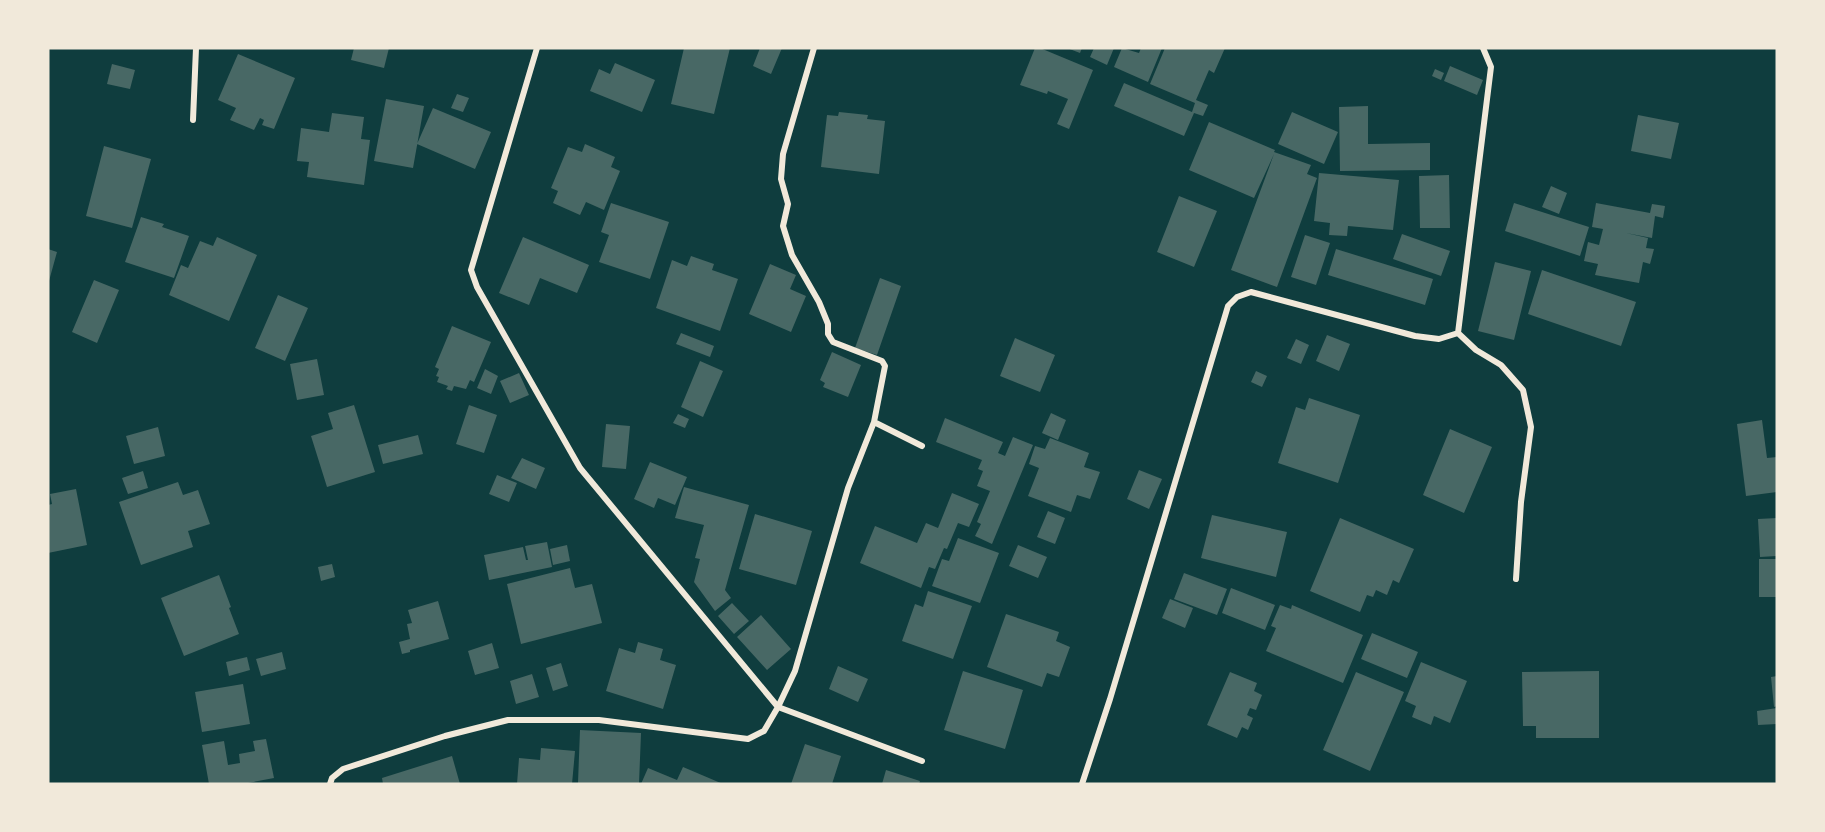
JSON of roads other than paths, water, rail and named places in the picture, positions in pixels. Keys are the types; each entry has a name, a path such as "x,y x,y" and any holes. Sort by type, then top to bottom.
{"street":[{"path":"193,120 196,48"},
{"path":"537,48 471,270 477,287 580,468 778,707 922,761"},
{"path":"330,784 332,778 343,769 444,736 508,720 599,720 748,739 764,731 795,670 848,488 874,422 885,366 882,361 833,342 828,334 828,324 819,302 792,255 783,226 788,204 781,179 783,154 814,48"},
{"path":"1458,333 1491,67 1483,48"},
{"path":"1082,784 1228,306 1237,297 1251,292 1415,336 1439,339 1458,333"},
{"path":"1458,333 1476,350 1502,365 1523,390 1531,427 1521,502 1516,579"},
{"path":"874,422 922,446"}]}
